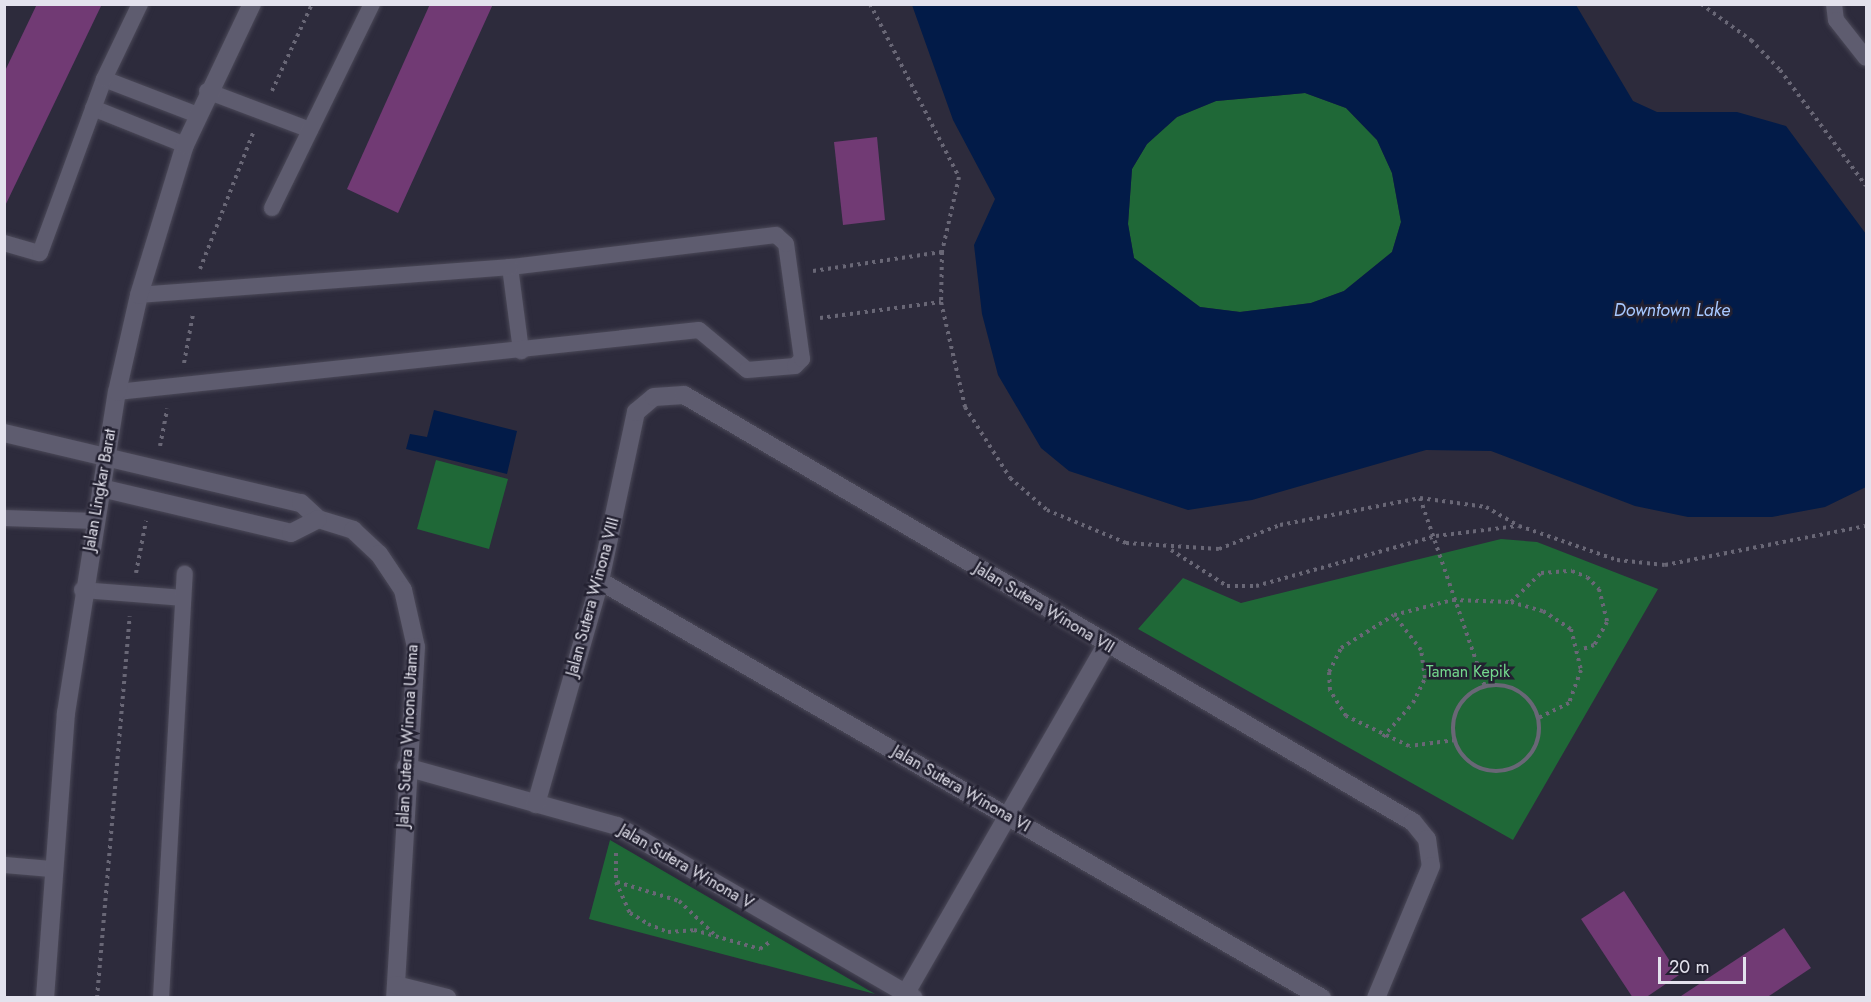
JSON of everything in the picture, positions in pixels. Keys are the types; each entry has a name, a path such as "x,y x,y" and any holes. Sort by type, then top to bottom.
{"street":[{"name":"Jalan Lingkar Barat","path":"45,998 52,869 82,590 117,392 139,295 185,145 207,91 252,4"},
{"name":"Jalan Sutera Winona VII","path":"654,397 684,395 1106,645 1413,822 1427,839 1431,866 1376,998"},
{"name":"Jalan Sutera Winona VIII","path":"536,804 600,581 636,412 654,397"},
{"name":"Jalan Sutera Winona Utama","path":"4,434 301,503 318,519 353,530 404,590 416,647 406,767 395,991"},
{"path":"101,488 291,533 318,519"},
{"name":"Jalan Sutera Winona VI","path":"600,581 1322,998"},
{"path":"907,996 1006,815 1106,645"},
{"name":"Jalan Sutera Winona V","path":"406,767 617,826 907,996"},
{"path":"395,991 447,998"}],"lane":[{"path":"4,243 40,253 104,79 140,4"},
{"path":"272,208 372,4"},
{"path":"1834,4 1836,20 1866,58"},
{"path":"104,79 198,115"},
{"path":"207,91 310,130"},
{"path":"93,108 185,145"},
{"path":"117,392 521,351 699,330 747,370 795,366 802,359 792,274 786,244 776,235 510,267 139,295"},
{"path":"510,267 521,351"},
{"path":"4,518 96,521"},
{"path":"161,998 184,574"},
{"path":"82,590 183,598"},
{"path":"4,865 52,869"}],"path":[{"path":"870,4 959,177 942,252 941,302 965,407 1010,478 1047,510 1126,543 1171,550 1219,549 1280,525 1420,498 1486,507 1519,526 1617,560 1665,565 1866,526"},
{"path":"1701,4 1751,40 1780,70 1866,186"},
{"path":"792,274 942,252"},
{"path":"797,321 941,302"},
{"path":"1420,498 1436,536 1453,600 1485,687"},
{"path":"1171,550 1227,586 1256,586 1436,536 1519,526"},
{"path":"1511,602 1541,573 1572,572 1587,577 1599,589 1607,622 1594,645 1580,650"},
{"path":"1455,740 1409,746 1383,737 1346,716 1335,702 1329,672 1341,648 1394,615 1453,600 1511,602 1560,620 1580,650 1581,669 1569,703 1538,718"},
{"path":"1383,737 1413,703 1425,678 1421,650 1394,615"},
{"path":"1485,687 1524,695 1538,718 1539,733 1526,759 1500,771 1472,763 1455,740 1453,726 1462,701 1485,687"},
{"path":"617,826 616,882 630,913 648,924 717,937 760,949 784,923"},
{"path":"616,882 679,902 717,937"}],"green space":[{"path":"1305,93 1346,108 1377,140 1392,173 1401,222 1392,252 1344,291 1311,303 1240,312 1200,307 1134,258 1128,224 1132,169 1147,144 1177,117 1216,101"},
{"path":"436,460 508,479 489,549 417,529"},
{"name":"Taman Kepik","path":"1501,539 1537,542 1658,589 1513,840 1138,629 1183,578 1241,603"},
{"path":"610,840 875,994 589,919"}],"water":[{"name":"Downtown Lake","path":"912,5 1576,5 1633,101 1657,112 1737,112 1786,126 1866,234 1866,487 1825,507 1772,517 1688,517 1635,506 1491,451 1426,450 1252,500 1188,510 1069,471 1041,448 998,375 982,314 974,245 995,199 953,120","holes":["1305,93 1346,108 1377,140 1392,173 1401,222 1392,252 1344,291 1311,303 1240,312 1200,307 1134,258 1128,224 1132,169 1147,144 1177,117 1216,101"]},
{"path":"434,410 517,431 507,474 406,449 410,434 427,437"}],"building":[{"path":"37,4 102,4 4,208 4,73"},
{"path":"430,4 493,4 398,213 347,189"},
{"path":"877,137 885,220 843,225 834,142"},
{"path":"1624,891 1679,975 1645,998 1633,998 1581,919"},
{"path":"1784,928 1811,968 1766,998 1678,998"}]}
